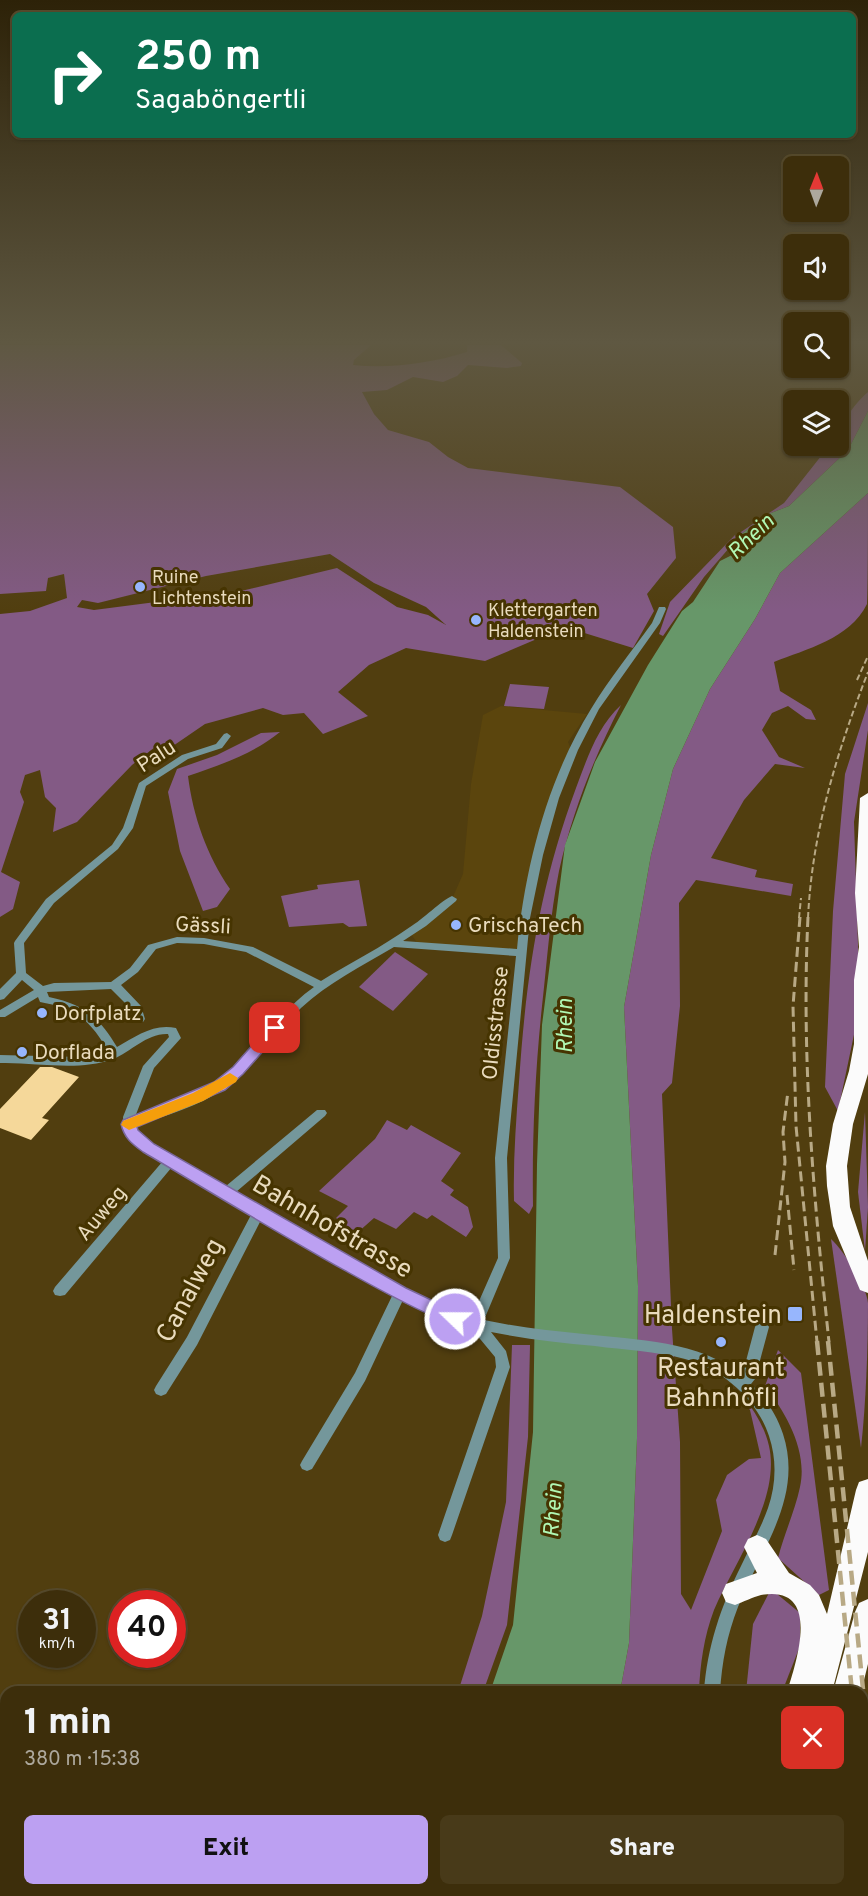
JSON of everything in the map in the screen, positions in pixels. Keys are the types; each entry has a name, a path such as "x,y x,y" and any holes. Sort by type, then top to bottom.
{"highway":[{"path":"868,798 864,893 868,954"},
{"path":"866,1280 854,1257 842,1222 836,1174 839,1141 863,1054 866,1027 863,983 867,948"},
{"path":"820,1686 848,1586 868,1490"},
{"path":"757,1547 767,1566 783,1584 806,1600 814,1621 812,1652 803,1686"},
{"path":"735,1593 762,1583 783,1584"},
{"path":"849,1686 868,1612"}],"street":[{"name":"Oldisstrasse","path":"476,1324 504,1258 501,1158 528,900 538,855 554,798 573,750 595,709 656,622 662,609"},
{"name":"Palu","path":"21,974 19,943 50,901 104,858 128,828 142,785 185,757 219,746 227,736"},
{"path":"129,1124 219,1086 238,1071 276,1027 321,986 393,944 435,916 452,899"},
{"name":"Gässli","path":"114,985 134,969 152,946 177,940 213,942 249,949 321,986"},
{"path":"393,944 522,953"},
{"path":"0,996 21,974 41,990 44,999 63,1003 92,1021 103,1032 115,1053"},
{"path":"1,1014 41,990 54,987 114,985 138,1010 139,1019"},
{"path":"0,1059 28,1058 78,1062 115,1053 157,1031 168,1029 175,1034 174,1040 146,1072 132,1107 129,1124"},
{"path":"227,1192 321,1113"},
{"name":"Bahnhofstrasse","path":"129,1124 139,1142 438,1313 499,1328 692,1355 719,1368 742,1384 770,1417 777,1434 782,1459 777,1501 735,1593 718,1641 712,1686"},
{"name":"Auweg","path":"60,1290 171,1160"},
{"name":"Canalweg","path":"161,1390 192,1341 259,1211"},
{"path":"307,1465 360,1377 400,1293"},
{"path":"445,1535 503,1367 501,1355 476,1324"},
{"path":"742,1384 748,1379 762,1327"}],"shaded area":[{"path":"0,433 400,433 429,442 448,457 468,468 620,487 673,527 676,558 647,594 654,611 633,648 565,627 485,661 406,648 369,665 338,692 368,716 323,734 304,713 283,715 263,708 205,724 170,748 155,747 132,765 77,822 53,832 56,808 45,797 40,770 25,775 20,792 24,802 1,872 20,882 13,909 0,917 0,614 30,611 67,598 64,574 48,578 46,591 0,594","holes":["330,554 374,583 426,607 446,625 428,615 397,607 337,568 241,591 94,610 77,607 82,600 98,603 206,576"]},
{"path":"849,433 856,433 849,448"},
{"path":"821,456 842,456 789,506 766,515 784,503"},
{"path":"868,493 867,604 850,626 839,634 774,662 780,691 811,710 816,720 806,719 788,706 772,713 762,730 779,757 805,768 775,764 744,800 711,858 757,870 755,877 793,884 791,896 696,880 679,903 680,1006 672,1083 662,1094 672,1329 680,1442 681,1594 691,1610 722,1531 716,1500 727,1475 749,1459 761,1458 750,1410 736,1395 744,1397 765,1433 771,1466 768,1487 754,1530 714,1610 703,1651 699,1686 621,1686 629,1643 637,1438 638,1286 624,1007 651,855 673,769 710,689 755,619 780,573"},
{"path":"765,516 739,536 738,534"},
{"path":"735,535 736,540 704,577 663,636 659,634 670,602"},
{"path":"510,684 549,687 544,709 504,706"},
{"path":"868,703 868,730 854,822 860,1006 838,1111 825,1087 833,911 845,774"},
{"path":"621,705 593,765 577,807 559,871 549,938 538,1056 533,1206 529,1214 514,1201 514,1171 522,1043 536,933 552,861 576,788 599,733"},
{"path":"501,706 587,714 568,742 571,749 517,949 418,944 411,934 452,899 463,874 471,784 483,715"},
{"path":"280,732 247,753 188,776 193,806 202,835 214,863 230,889 217,907 203,911 180,851 168,792 177,769 217,755 261,733"},
{"path":"359,880 367,926 349,927 343,923 289,927 281,896 318,889 317,885"},
{"path":"395,952 428,974 393,1011 359,987"},
{"path":"865,1112 868,1207 865,1251 858,1192"},
{"path":"387,1120 407,1130 411,1125 461,1153 441,1181 454,1190 450,1195 468,1207 473,1227 466,1237 432,1215 427,1219 414,1212 396,1229 374,1218 357,1233 336,1218 348,1206 319,1191 375,1139"},
{"path":"831,1239 854,1269 868,1303 861,1448"},
{"path":"512,1345 530,1345 528,1437 507,1625 485,1686 460,1686 482,1616 506,1502"},
{"path":"778,1350 801,1373 829,1590 819,1595 778,1558 798,1496 802,1473 798,1446 793,1433 765,1386"},
{"path":"771,1589 800,1613 800,1646 784,1686 747,1686 753,1624"}],"water":[{"name":"Rhein","path":"856,433 868,433 868,493 780,573 755,619 710,689 673,769 651,855 624,1007 638,1286 637,1438 629,1643 621,1686 492,1686 513,1625 533,1432 537,1164 542,1025 565,845 595,762 648,665 682,611 693,602 720,561 732,555 739,536 766,515 789,506 842,456 849,456 849,448"}],"building":[{"path":"40,1067 52,1067 79,1077 42,1118 49,1120 31,1140 0,1128 0,1109"}],"railway":[{"path":"857,680 868,656"},
{"path":"808,918 810,886 828,793 836,762 868,672"},
{"path":"799,918 801,898"},
{"path":"800,917 793,1006 796,1126 817,1342"},
{"path":"808,917 806,1024 810,1130 829,1342"},
{"path":"775,1255 785,1162 783,1132 788,1091"},
{"path":"787,1195 794,1270"},
{"path":"817,1341 851,1686"},
{"path":"828,1341 863,1686"}],"slow traffic":[{"path":"129,1125 198,1097 230,1078"}],"place":[{"name":"Ruine Lichtenstein","path":"140,587"},
{"name":"Klettergarten Haldenstein","path":"476,620"},
{"name":"GrischaTech","path":"456,925"},
{"name":"Dorfplatz","path":"42,1013"},
{"name":"Dorflada","path":"22,1052"},
{"name":"Haldenstein","path":"795,1314"},
{"name":"Restaurant Bahnhöfli","path":"721,1342"}],"route":[{"path":"275,1028 231,1078 198,1097 129,1124 130,1131 135,1139 148,1148 423,1306 455,1319"}]}
